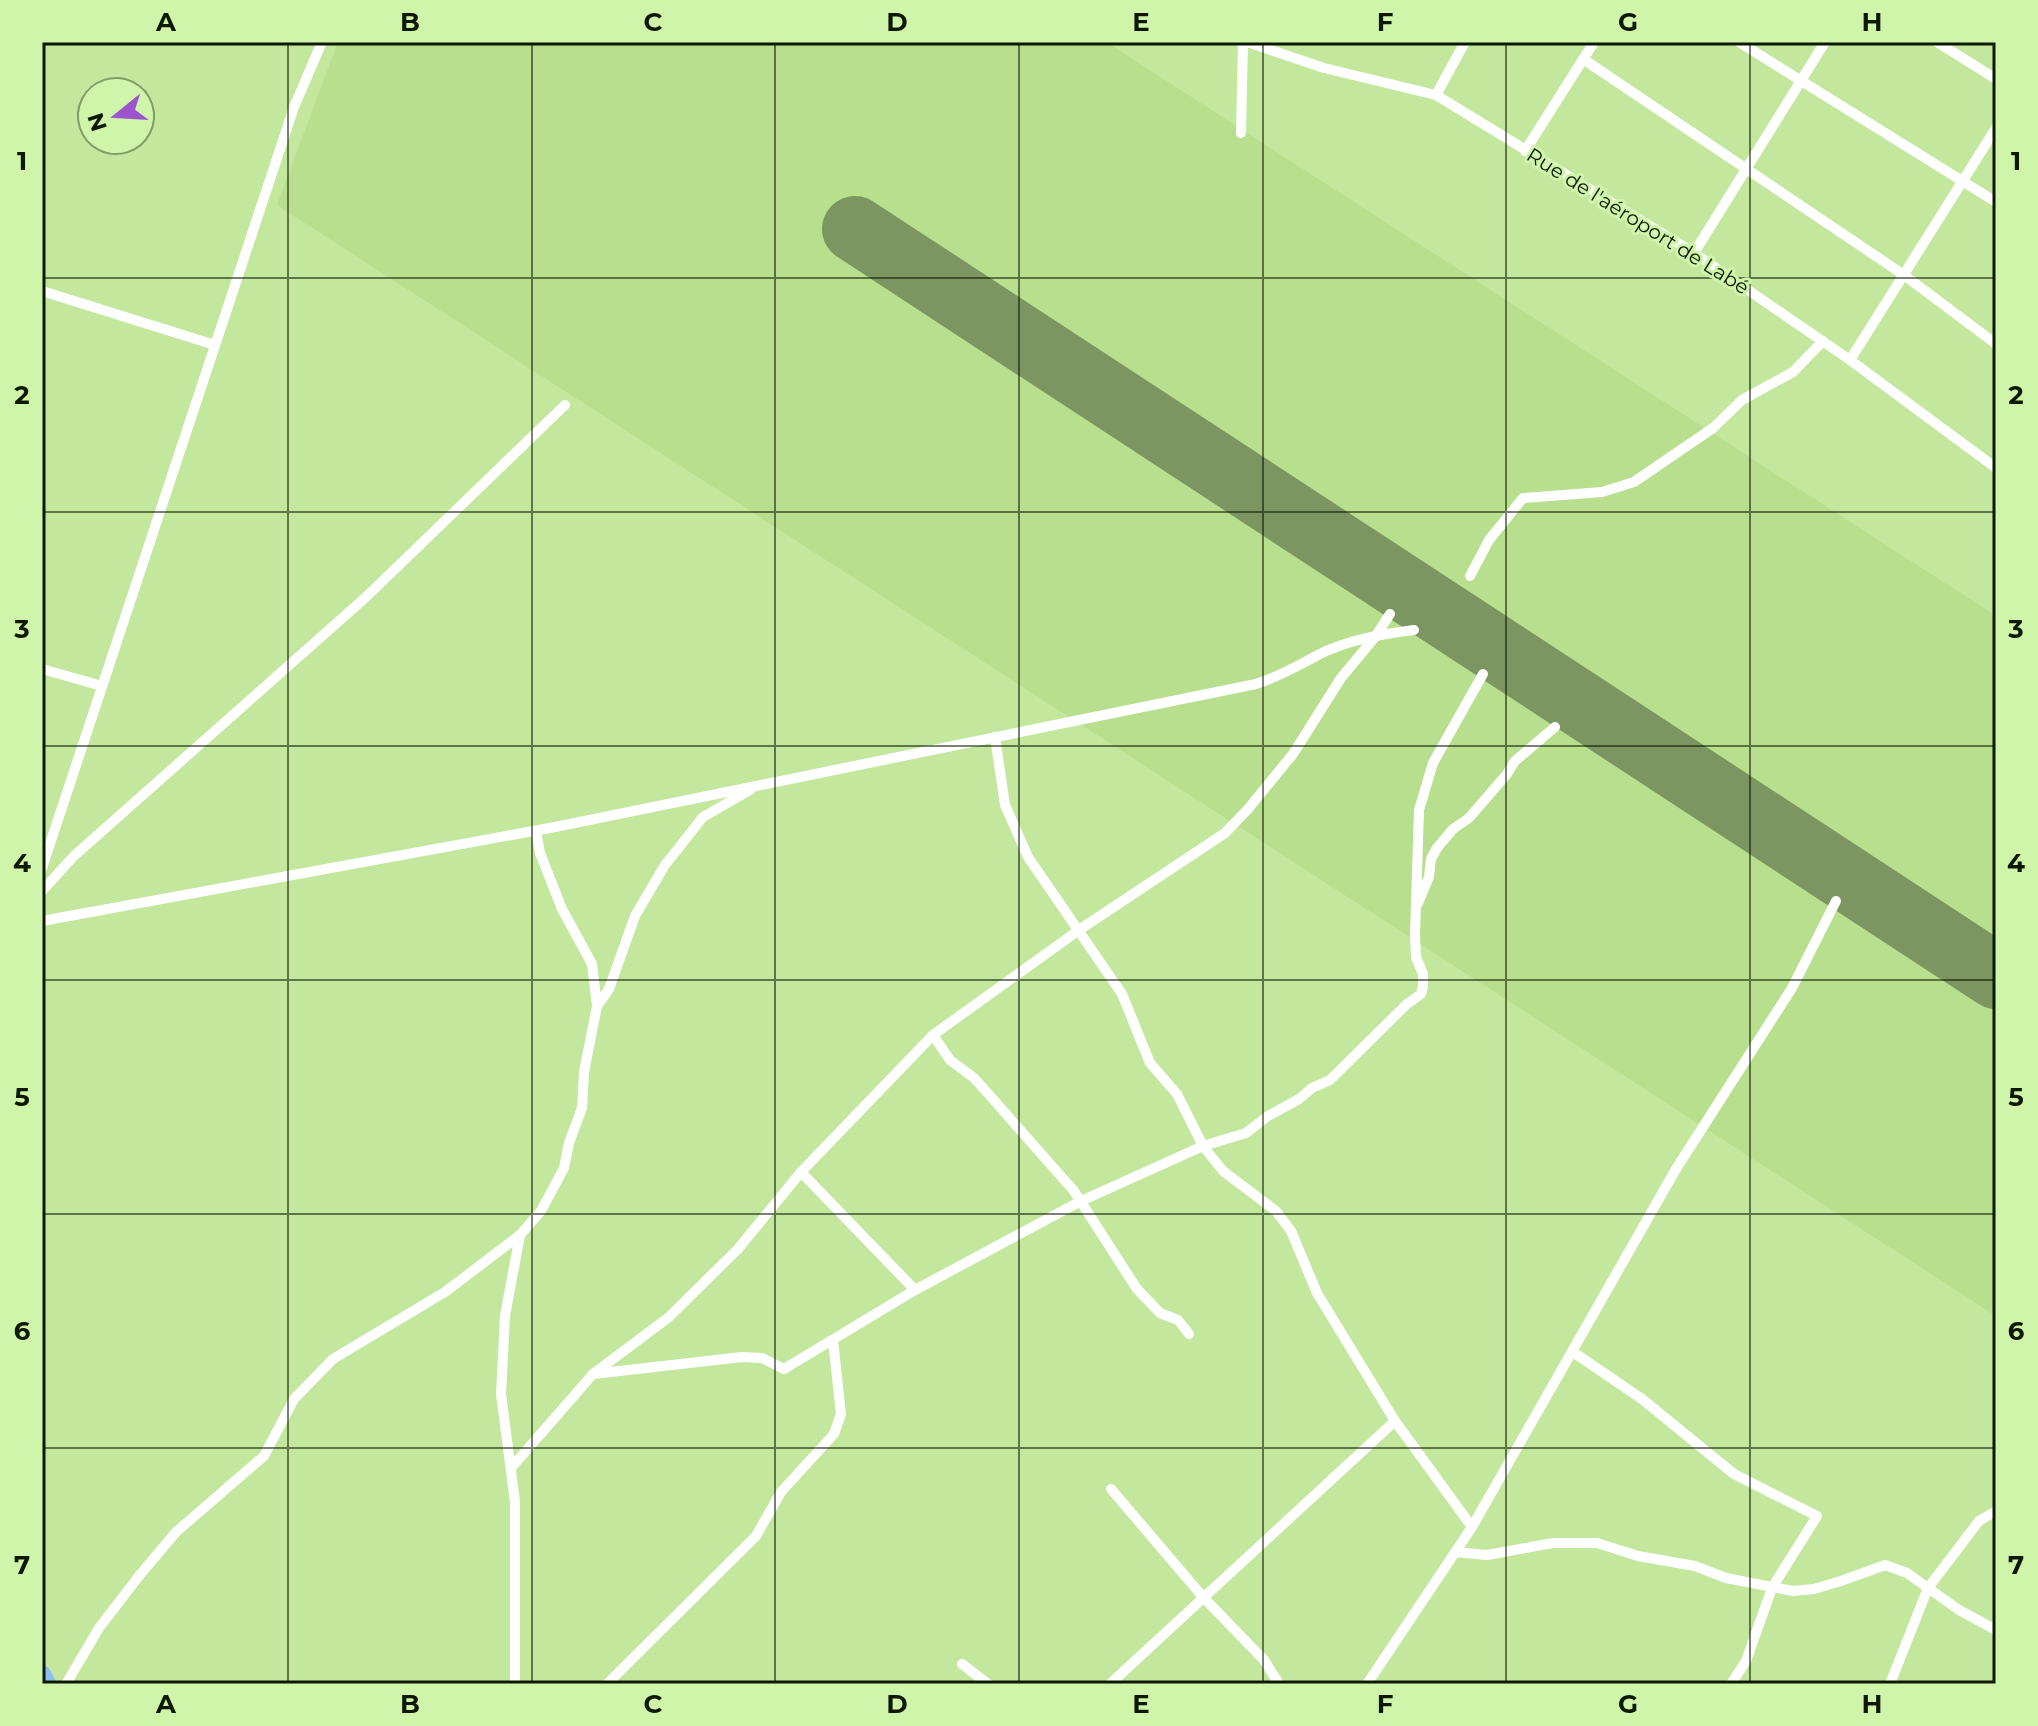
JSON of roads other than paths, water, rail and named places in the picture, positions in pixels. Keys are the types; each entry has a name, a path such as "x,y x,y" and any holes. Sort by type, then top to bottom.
{"street":[{"path":"42,868 294,107 322,42"},
{"path":"1241,133 1245,42"},
{"name":"Rue de l'aéroport de Labé","path":"1245,42 1324,68 1436,95 1694,253 1850,360 1996,468"},
{"path":"1436,95 1465,42"},
{"path":"1525,151 1594,42"},
{"path":"1739,42 1996,202"},
{"path":"1694,253 1825,42"},
{"path":"1937,42 1996,79"},
{"path":"1583,59 1904,275 1996,344"},
{"path":"1850,360 1996,128"},
{"path":"42,291 215,345"},
{"path":"1470,576 1489,540 1523,498 1602,492 1634,482 1713,428 1742,400 1793,372 1823,341"},
{"path":"42,891 74,856 366,597 565,405"},
{"path":"511,1468 593,1374 669,1317 738,1249 801,1172 933,1035 1079,930 1225,833 1293,754 1341,678 1390,614"},
{"path":"42,921 536,831 1256,684 1295,669 1319,654 1361,639 1414,630"},
{"path":"42,669 102,686"},
{"path":"593,1374 742,1357 762,1358 784,1369 915,1290 1081,1201 1203,1146 1246,1133 1312,1088 1330,1080 1421,994 1423,974 1416,957 1415,908 1419,810 1433,763 1483,674"},
{"path":"1415,908 1429,877 1431,859 1437,848 1453,829 1469,818 1515,761 1555,727"},
{"path":"995,737 1005,805 1028,857 1122,994 1150,1063 1177,1094 1203,1146 1223,1171 1276,1211 1291,1231 1317,1293 1395,1421 1472,1527"},
{"path":"597,1006 609,989 635,916 665,865 703,817 759,785"},
{"path":"66,1684 99,1628 139,1576 176,1532 264,1456 294,1399 333,1359 445,1292 520,1235 541,1211 564,1168 582,1108 584,1072 597,1006 592,964 562,909 540,853 536,831"},
{"path":"1367,1684 1472,1527 1676,1169 1792,988 1836,901"},
{"path":"933,1035 950,1060 974,1078 1081,1201 1137,1289 1160,1313 1178,1320 1189,1334"},
{"path":"801,1172 915,1290"},
{"path":"515,1684 515,1502 501,1394 505,1316 520,1235"},
{"path":"607,1684 756,1536 781,1492 834,1434 841,1414 833,1340"},
{"path":"1573,1352 1642,1399 1734,1474 1817,1516 1772,1588 1746,1661 1731,1684"},
{"path":"1110,1684 1395,1421"},
{"path":"1111,1489 1203,1597 1264,1660 1279,1684"},
{"path":"1890,1684 1928,1588 1979,1521 1996,1511"},
{"path":"1455,1552 1487,1555 1553,1543 1597,1543 1638,1556 1695,1566 1726,1578 1793,1591 1814,1589 1885,1565 1907,1573 1959,1610 1996,1630"},
{"path":"962,1664 988,1684"}],"waterway":[{"path":"42,1674 47,1684"}]}
